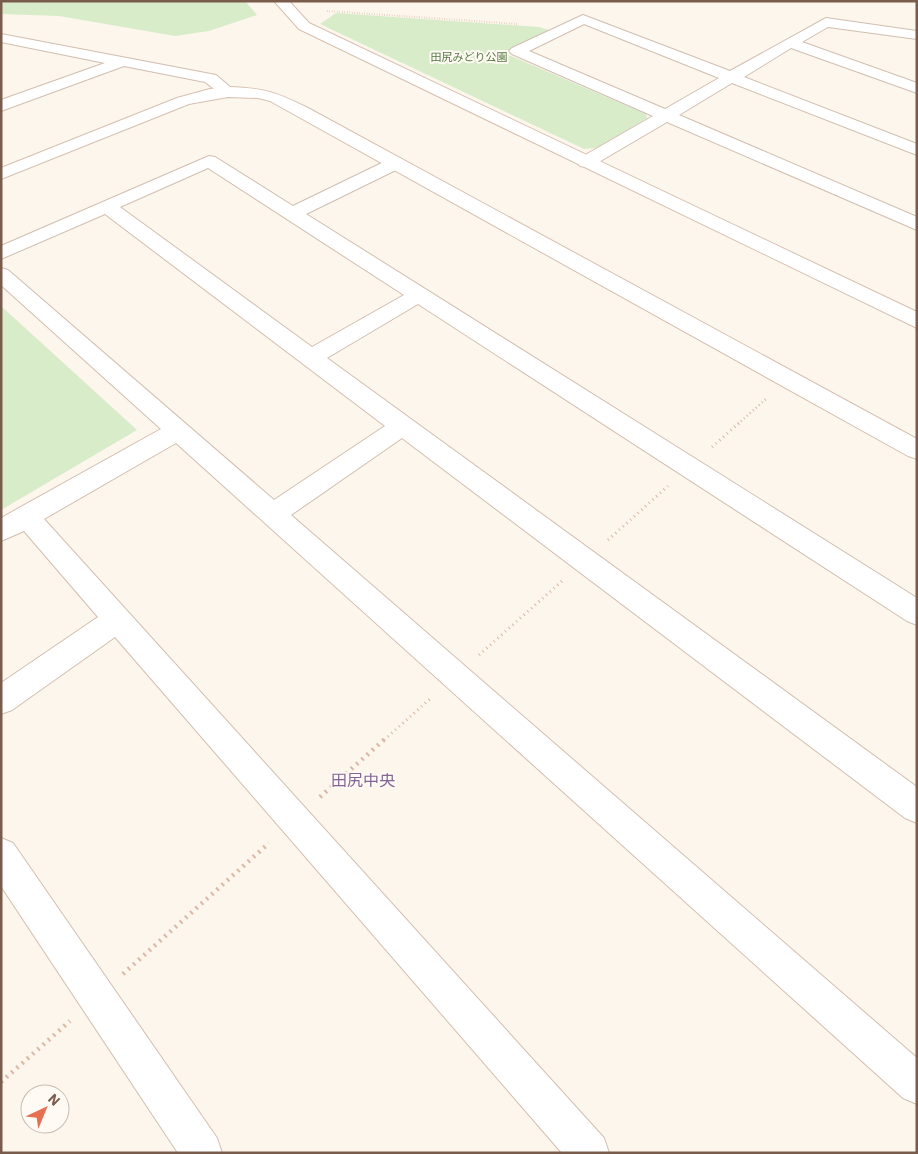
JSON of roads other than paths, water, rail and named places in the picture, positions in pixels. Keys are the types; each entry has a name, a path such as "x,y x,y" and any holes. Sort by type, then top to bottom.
{"street":[{"path":"283,3 304,26 917,321"},
{"path":"917,150 583,19 517,51 917,224"},
{"path":"586,162 826,22 917,35"},
{"path":"1,38 125,60 210,78 228,92"},
{"path":"790,43 917,88"},
{"path":"2,105 125,60"},
{"path":"1,174 183,101 210,94 228,92 260,93 276,98 396,163 917,450"},
{"path":"1,253 209,161 917,613"},
{"path":"292,214 396,163"},
{"path":"107,207 917,807"},
{"path":"1,274 917,1084"},
{"path":"312,358 419,295"},
{"path":"273,514 402,426"},
{"path":"178,431 14,524 117,620 589,1153"},
{"path":"1,700 117,620"},
{"path":"1,856 202,1153"}],"district":[{"name":"田尻中央","path":"363,780"}],"park label":[{"name":"田尻みどり公園","path":"469,57"}]}
